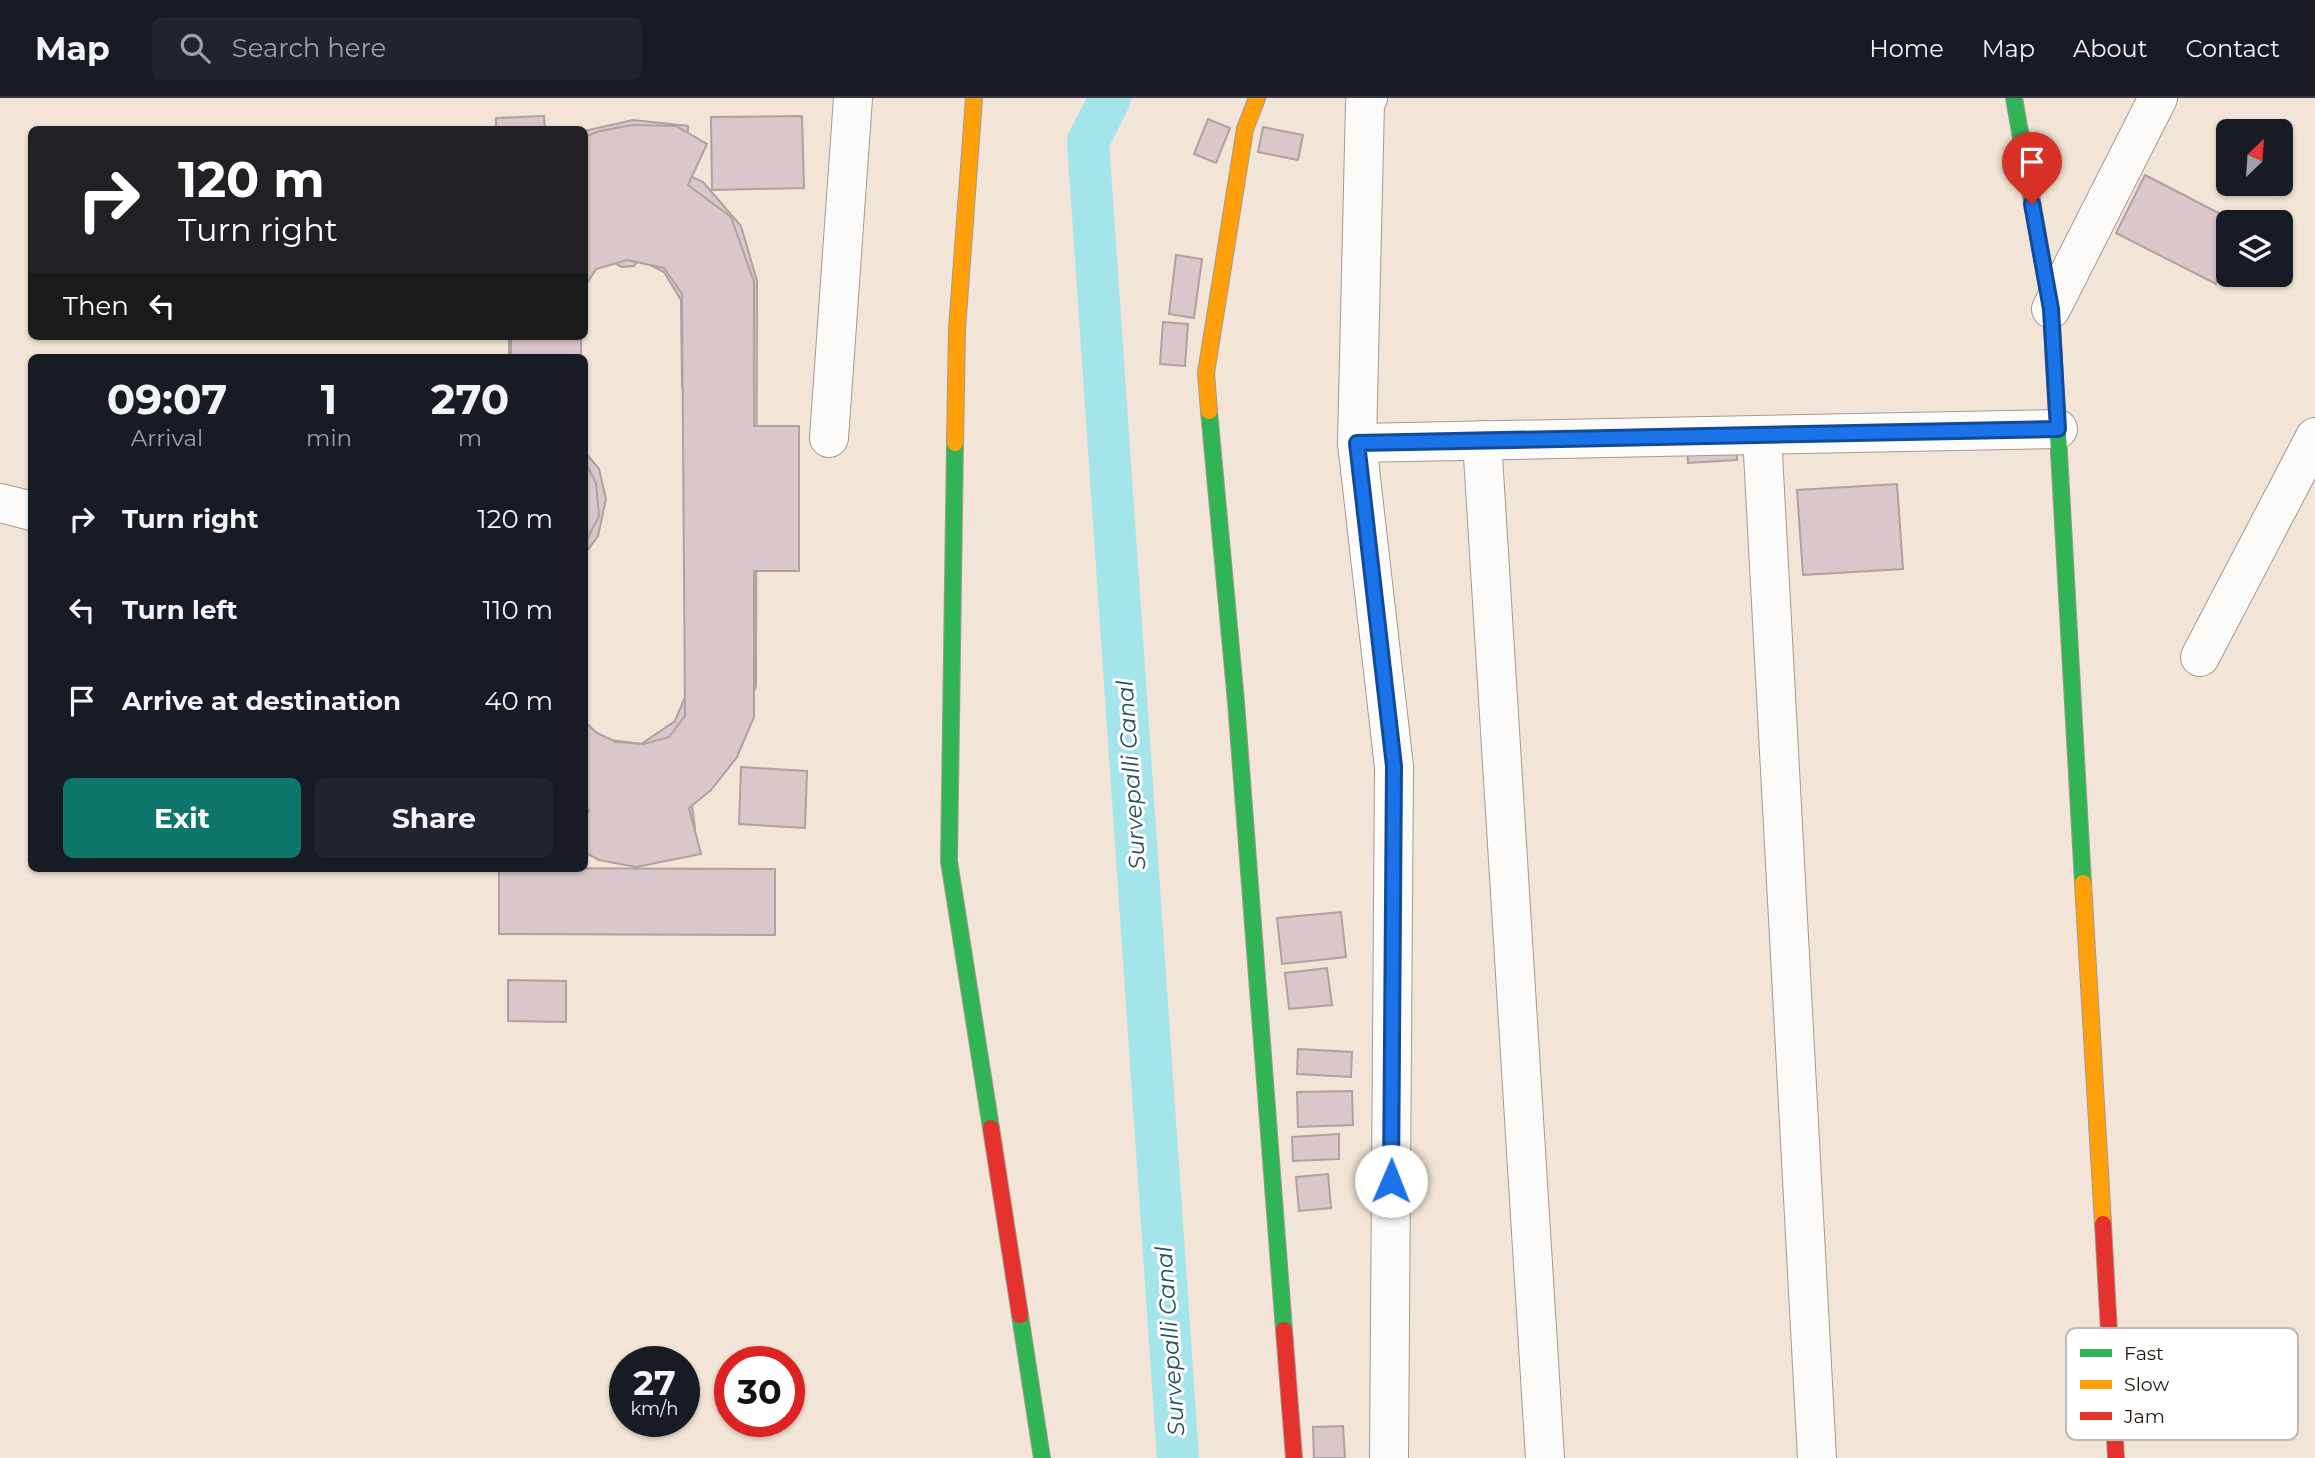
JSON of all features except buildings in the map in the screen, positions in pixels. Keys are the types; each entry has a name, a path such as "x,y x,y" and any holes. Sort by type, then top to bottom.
{"street":[{"path":"829,438 853,98"},
{"path":"974,98 957,328 949,861 1042,1458"},
{"path":"1257,98 1245,129 1206,373 1236,702 1294,1458"},
{"path":"1368,98 1365,103 1357,443 1394,766 1389,1458"},
{"path":"2014,98 2051,309 2109,1328"},
{"path":"2051,309 2158,98"},
{"path":"1357,443 2058,429"},
{"path":"1762,435 1816,1458"},
{"path":"1482,440 1545,1458"},
{"path":"2200,657 2311,456"},
{"path":"0,503 28,510"},
{"path":"2115,1440 2116,1458"}],"waterway":[{"name":"Survepalli Canal","path":"1110,98 1088,142 1178,1458"}],"traffic: fast":[{"path":"2014,98 2051,309 2083,883"},
{"path":"1209,411 1236,702 1284,1330"},
{"path":"955,443 949,861 991,1128"},
{"path":"1020,1315 1042,1458"}],"traffic: slow":[{"path":"955,443 957,329 974,98"},
{"path":"1209,411 1206,373 1245,129 1257,98"},
{"path":"2083,883 2103,1224"}],"traffic: jam":[{"path":"991,1128 1020,1315"},
{"path":"2103,1224 2109,1328"},
{"path":"1284,1330 1294,1458"},
{"path":"2115,1440 2116,1458"}],"route":[{"path":"1391,1181 1394,766 1357,443 2058,429 2051,309 2032,204"}]}
